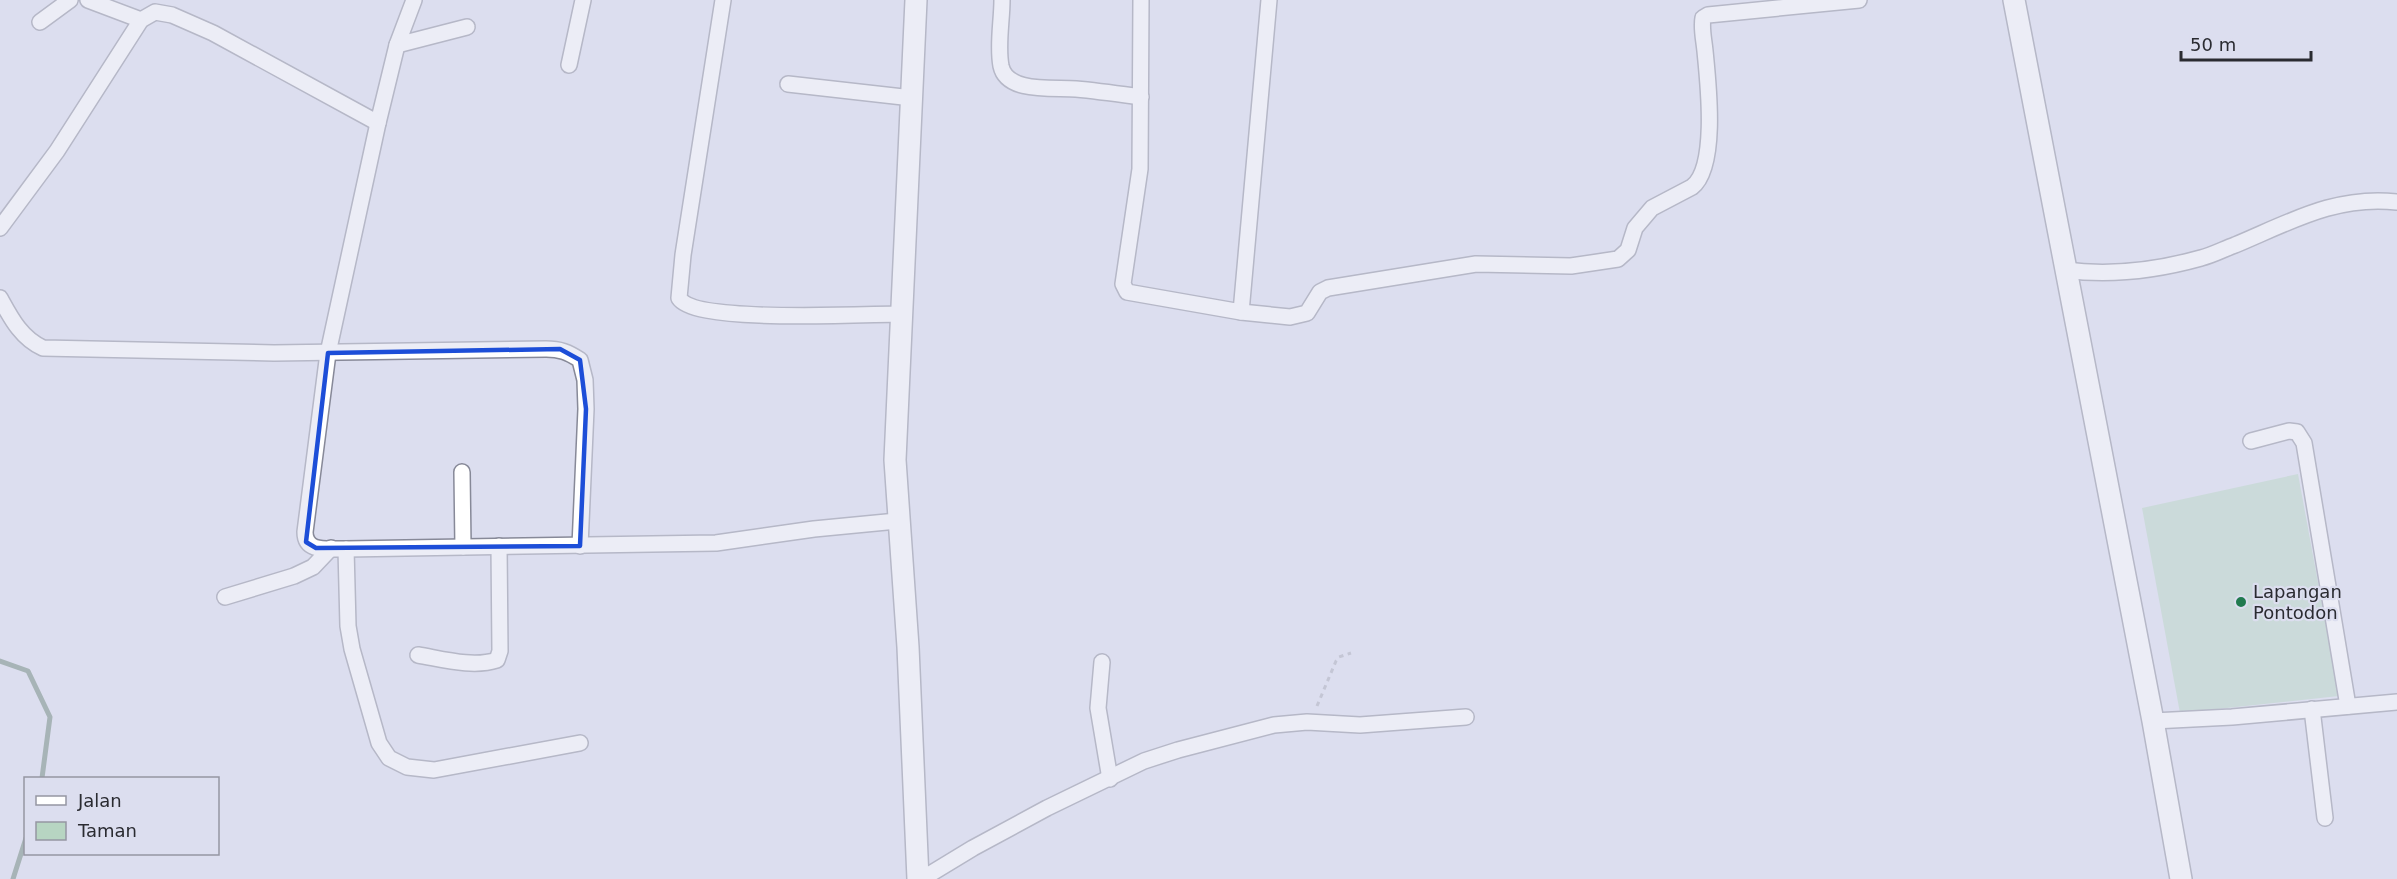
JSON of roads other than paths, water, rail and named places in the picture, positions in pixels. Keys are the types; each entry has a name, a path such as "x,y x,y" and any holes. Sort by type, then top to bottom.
{"street":[{"path":"40,22 70,0"},
{"path":"88,0 141,20"},
{"path":"414,0 397,45 328,353 305,539 312,547 339,549 716,543 814,529 897,521"},
{"path":"569,65 583,0"},
{"path":"723,0 682,255 679,298 682,303 701,310 744,314 900,314"},
{"path":"916,0 895,460 897,521 908,647 920,879 1022,821 1144,761 1178,750 1274,725 1307,722 1360,725 1466,717"},
{"path":"1002,0 1001,66 1005,76 1024,86 1141,97"},
{"path":"1141,0 1140,169 1123,284 1125,289 1127,292 1241,312 1299,316 1307,313 1320,292 1328,288 1476,264 1571,266 1618,259 1628,250 1635,228 1652,208 1698,183 1702,173 1710,132 1703,18 1708,15 1858,0"},
{"path":"1241,312 1269,0"},
{"path":"2014,0 2153,721 2181,879"},
{"path":"0,228 57,151 141,20 147,15 163,12 213,33 378,123"},
{"path":"397,45 467,27"},
{"path":"788,84 912,98"},
{"path":"2065,270 2090,274 2149,269 2203,258 2306,214 2349,202 2380,200 2397,202"},
{"path":"0,298 16,326 31,343 43,348 328,353 560,349 580,360 585,380 586,409 580,546"},
{"path":"2251,441 2289,431 2297,432 2304,443 2348,706"},
{"path":"462,472 464,547"},
{"path":"418,655 451,661 489,663 497,660 500,651 499,546"},
{"path":"225,597 294,576 313,567 339,549"},
{"path":"339,549 352,649 379,743 389,758 407,767 434,770 580,743"},
{"path":"1102,662 1098,708 1110,779"},
{"path":"2153,721 2397,702"},
{"path":"2312,709 2325,818"}],"waterway":[{"path":"0,661 28,671 50,717 42,777"},
{"path":"13,879 24,844"}],"place":[{"name":"Lapangan Pontodon","path":"2241,602"}]}
